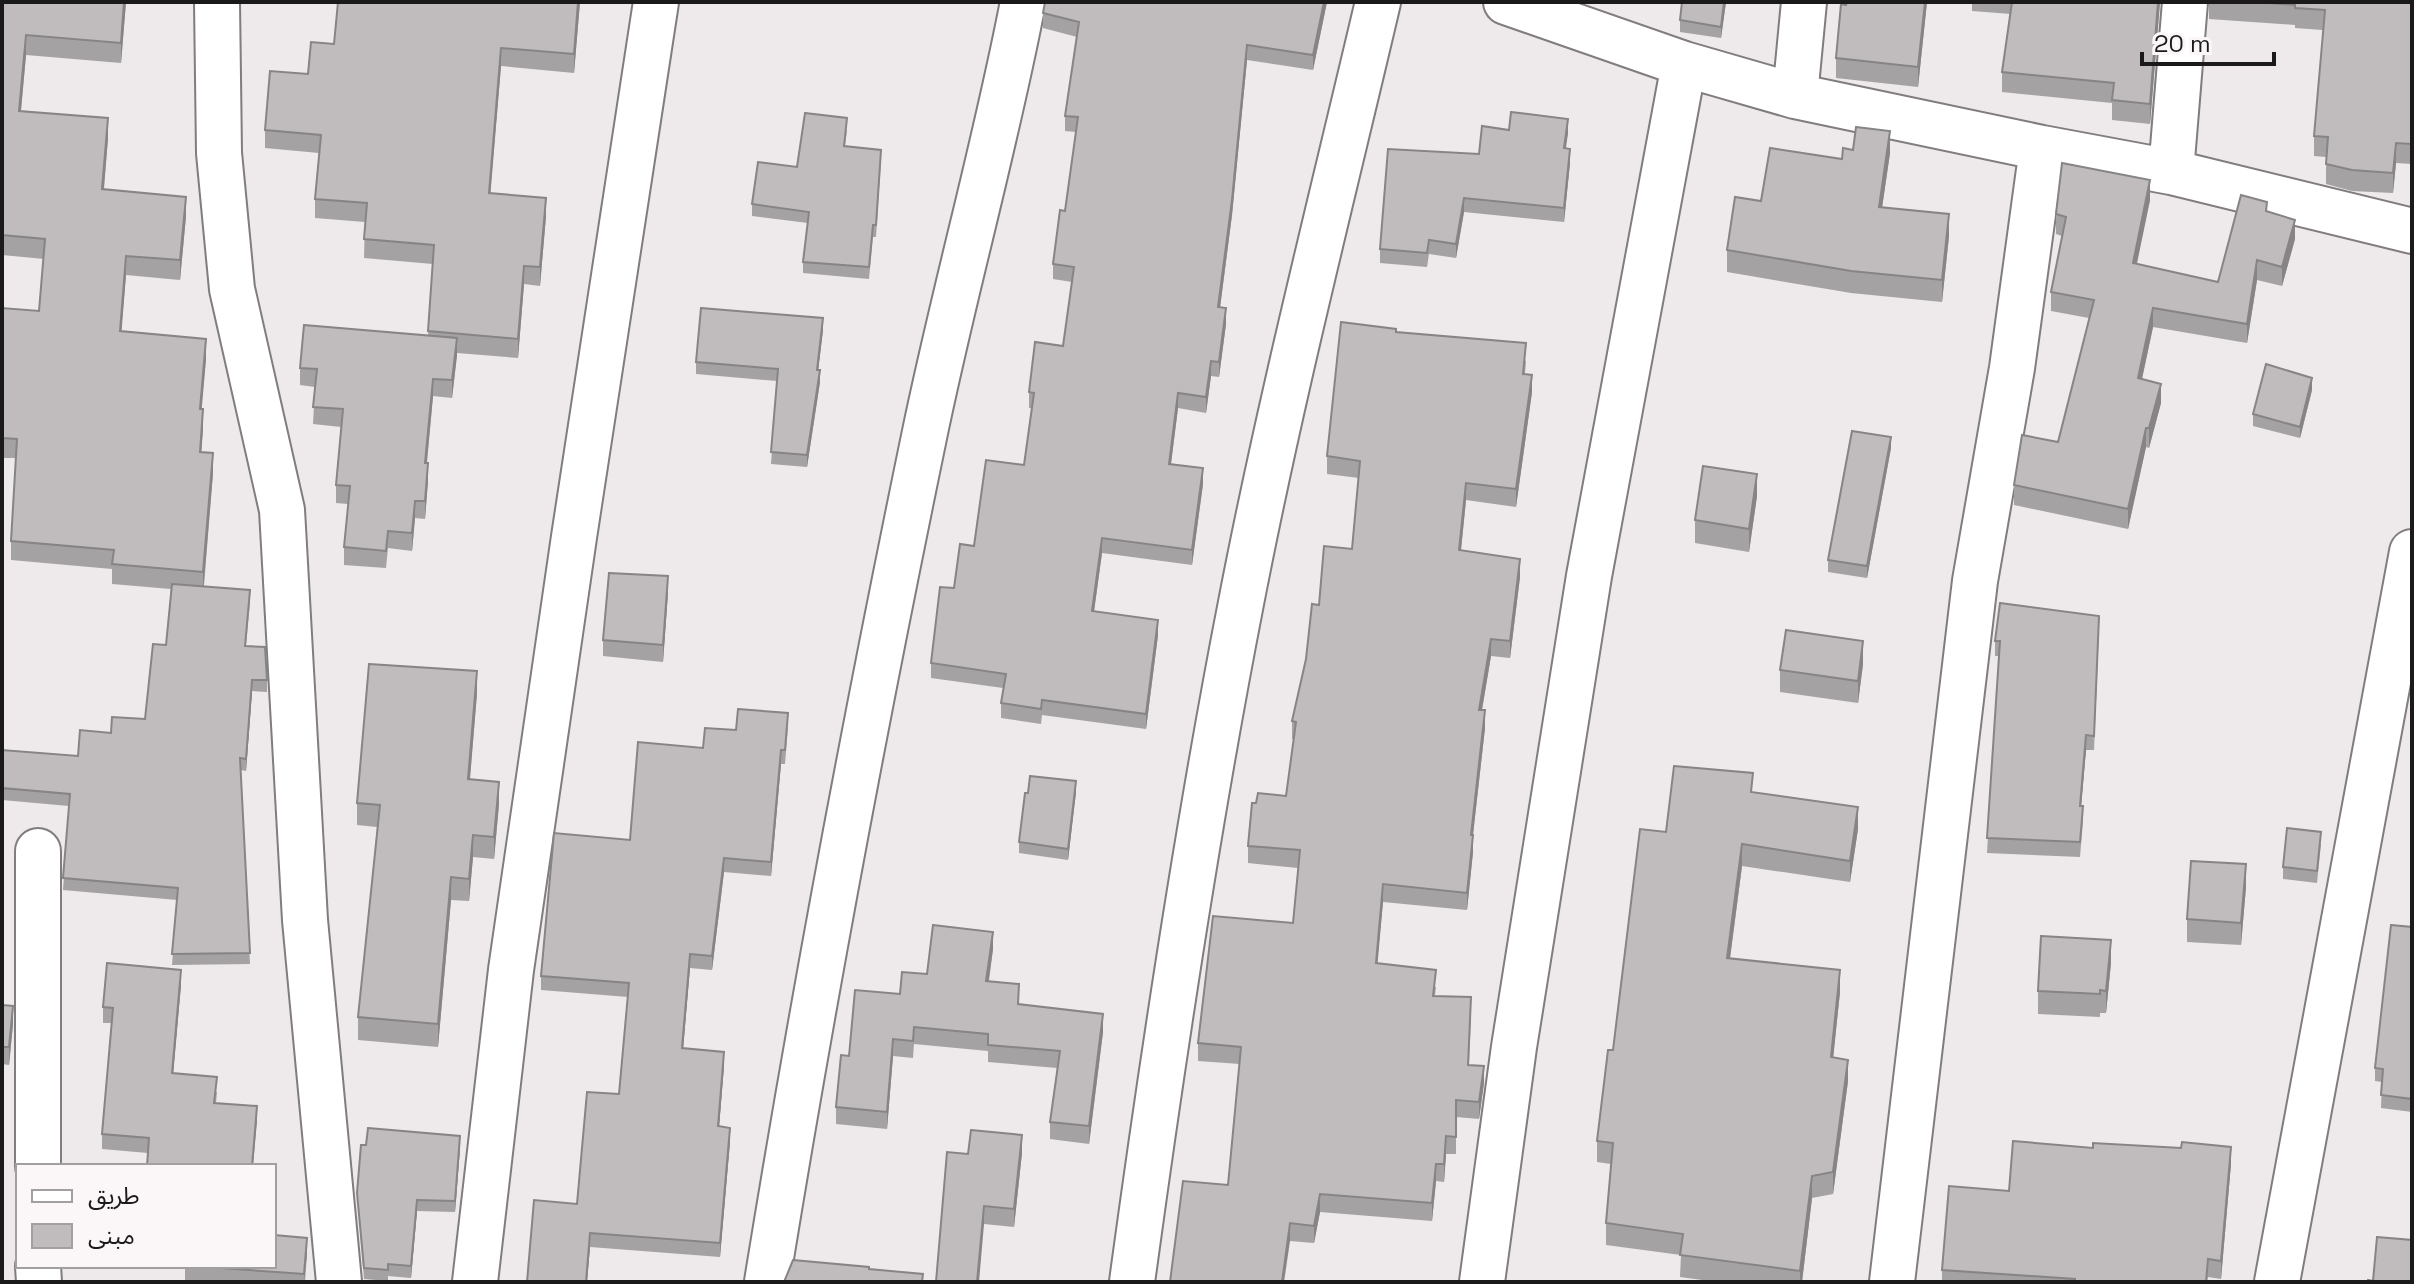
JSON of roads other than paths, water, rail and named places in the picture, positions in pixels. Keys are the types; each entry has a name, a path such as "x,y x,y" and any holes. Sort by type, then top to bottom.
{"street":[{"path":"217,2 219,153 232,289 282,510 305,920 339,1282"},
{"path":"475,1282 511,970 656,2"},
{"path":"767,1282 803,1063 925,434 1009,77 1023,2"},
{"path":"1132,1282 1197,839 1241,600 1283,403 1378,2"},
{"path":"1506,2 1684,64 1795,96 2171,172 2412,231"},
{"path":"1795,96 1804,2"},
{"path":"2171,172 2185,2"},
{"path":"1482,1282 1514,1047 1589,576 1684,64"},
{"path":"1892,1282 1973,596 2012,368 2042,148"},
{"path":"2277,1282 2412,552"},
{"path":"38,851 38,1164"}]}
